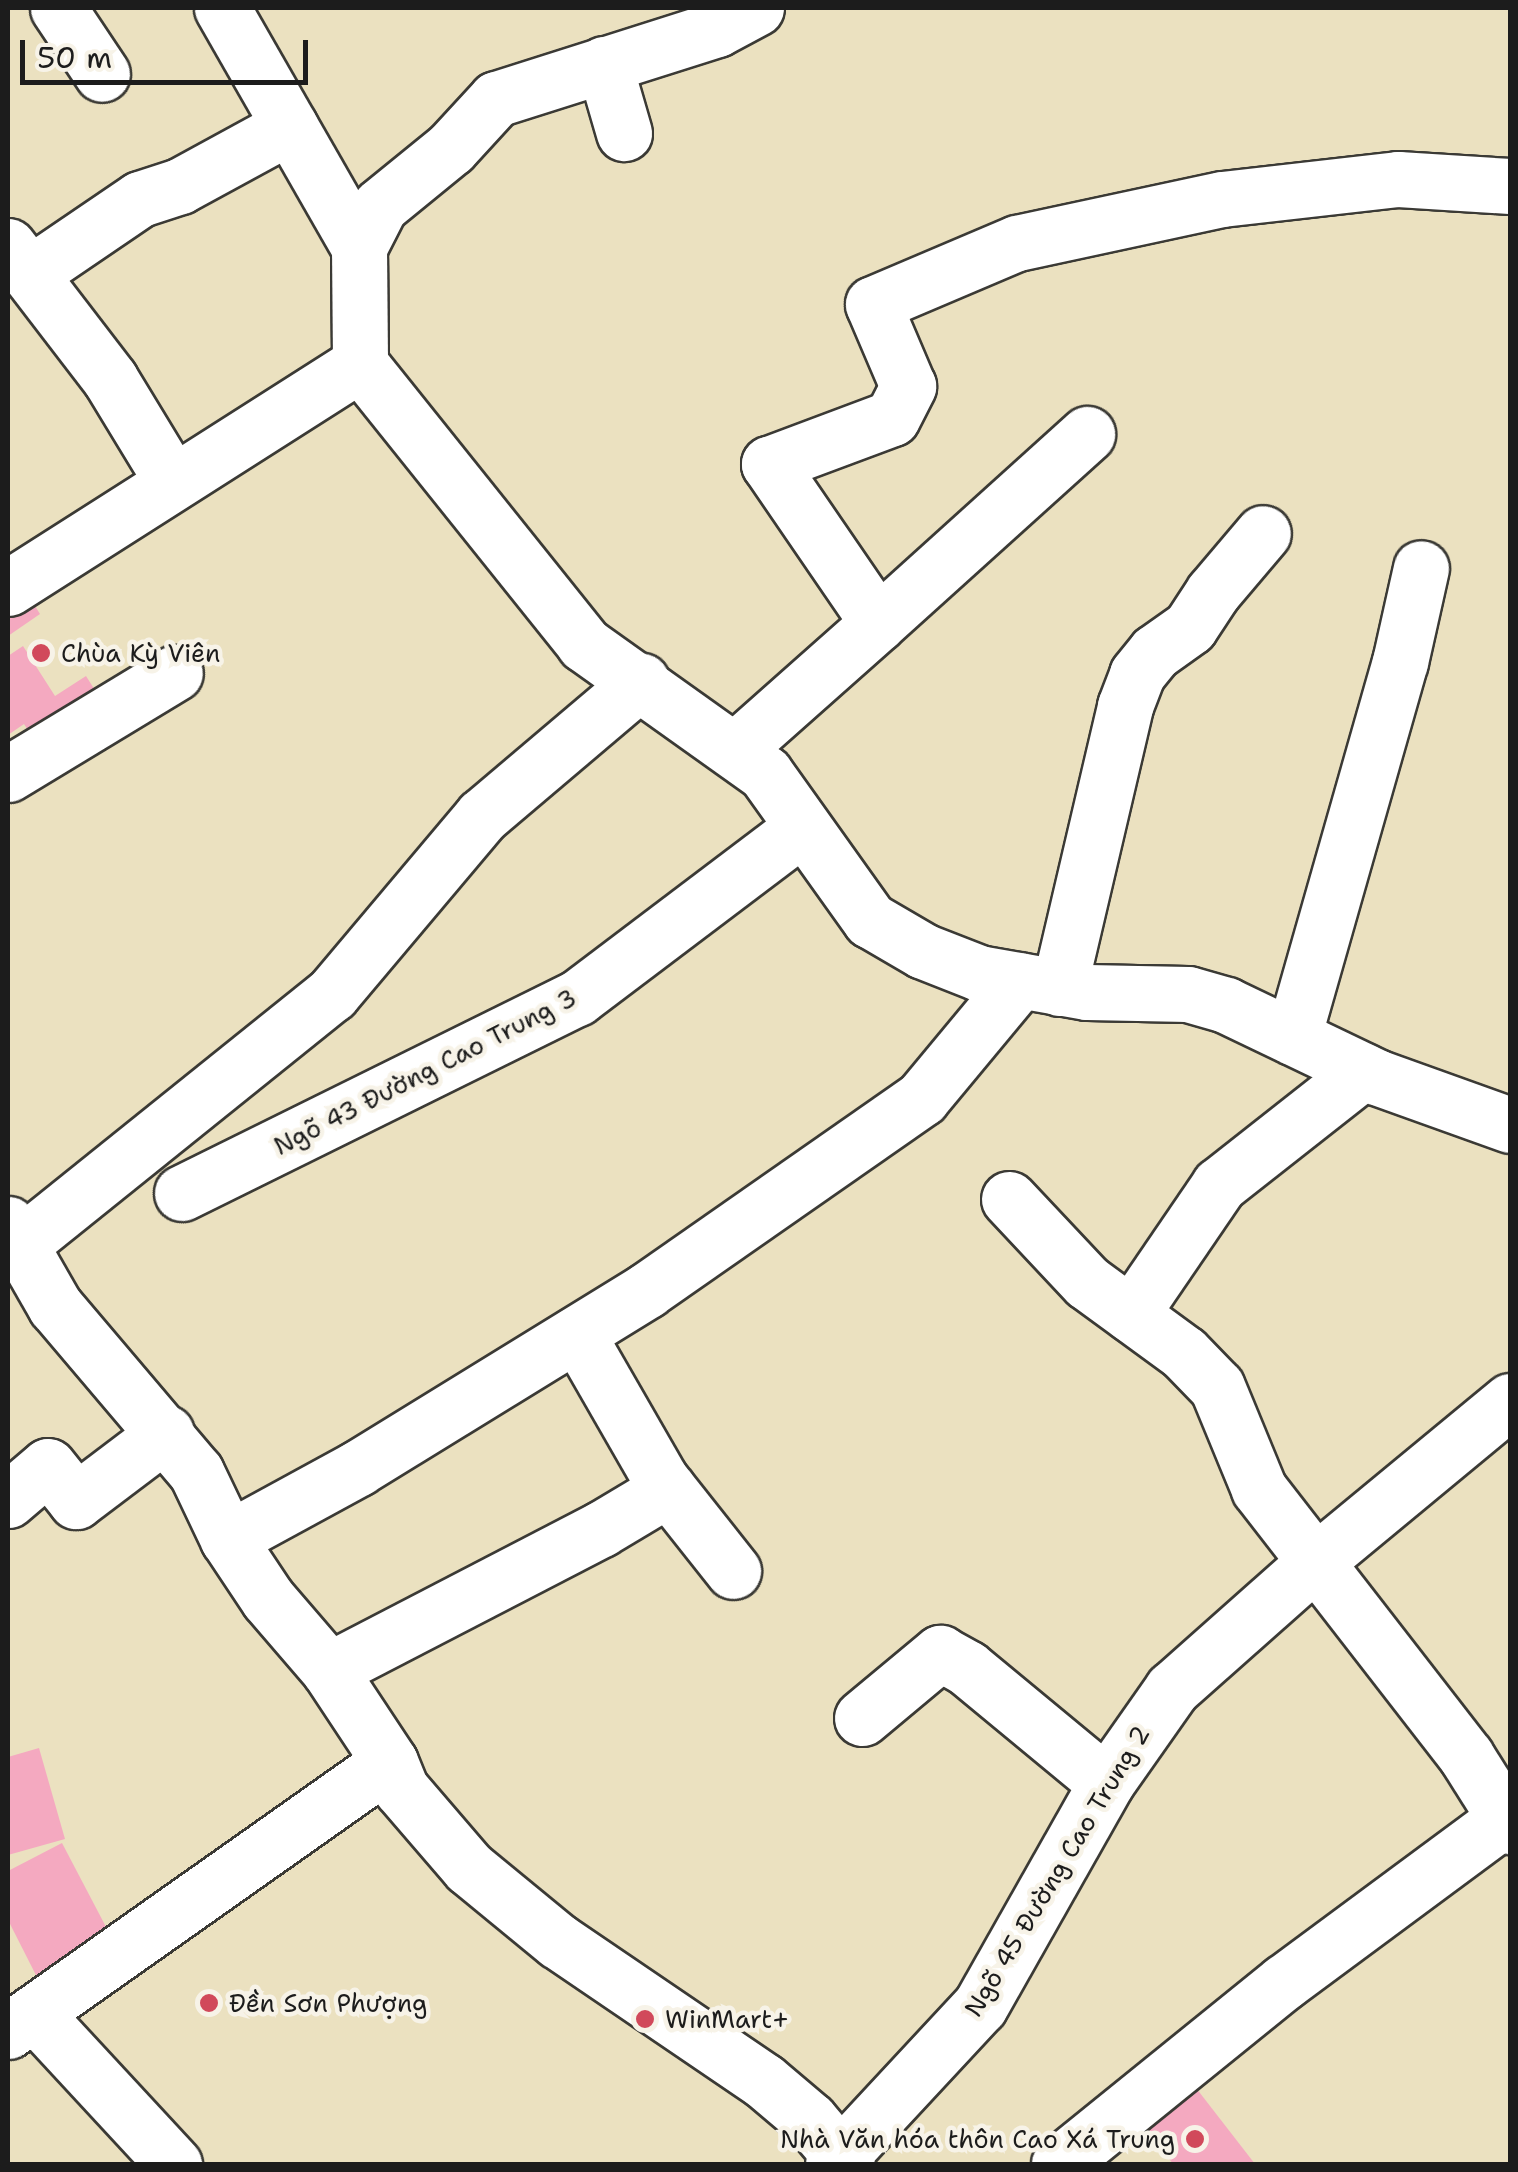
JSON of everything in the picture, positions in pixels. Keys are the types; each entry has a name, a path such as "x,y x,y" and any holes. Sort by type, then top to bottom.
{"street":[{"path":"58,8 102,74"},
{"path":"222,8 359,246"},
{"path":"756,8 716,29 496,99 450,148 380,206 359,246 360,364 584,644 765,773 870,920 923,952 979,973 1040,984 1188,994 1226,1005 1364,1071 1510,1126"},
{"path":"604,64 624,133"},
{"path":"172,481 110,379 19,259 140,199 180,186 290,126"},
{"path":"878,623 768,464 892,418 908,386 873,304 1017,243 1222,199 1398,179 1510,186"},
{"path":"8,588 360,364"},
{"path":"735,750 1087,434"},
{"path":"228,1539 358,1468 648,1290 922,1098 972,1043 1040,984 1137,674 1155,652 1190,627 1213,592 1263,532"},
{"path":"1293,1037 1400,662 1421,568"},
{"path":"8,774 175,672"},
{"path":"641,681 482,816 332,994 15,1234 55,1306 196,1472 228,1539 268,1599 329,1670 390,1762 401,1789 469,1868 558,1941 764,2080 810,2120 840,2162"},
{"name":"Ngõ 43 Đường Cao Trung 3","path":"182,1194 577,998 804,827"},
{"path":"1131,1314 1220,1185 1364,1071"},
{"path":"1009,1200 1087,1282 1184,1353 1217,1386 1259,1489 1466,1756 1508,1822 1284,1982 1059,2164"},
{"path":"577,1334 668,1489 734,1570"},
{"name":"Ngõ 45 Đường Cao Trung 2","path":"840,2162 980,2006 1106,1784 1172,1689 1314,1564 1510,1401"},
{"path":"8,1500 48,1466 76,1501 166,1433"},
{"path":"329,1670 601,1529 668,1489"},
{"path":"862,1718 940,1653 967,1668 1106,1784"},
{"path":"174,2164 21,2022 390,1762"}],"building":[{"path":"25,590 40,614 8,636 8,602"},
{"path":"23,646 55,696 86,676 105,706 40,749 24,724 8,735 8,656"},
{"path":"39,1748 65,1839 8,1855 8,1757"},
{"path":"62,1843 116,1946 41,1985 8,1920 8,1871"},
{"name":"Nhà Văn hóa thôn Cao Xá Trung","path":"1186,2075 1255,2164 1173,2164 1135,2114"}],"place":[{"name":"Chùa Kỳ Viên","path":"41,653"},
{"name":"Đền Sơn Phượng","path":"209,2003"},
{"name":"WinMart+","path":"645,2019"},
{"name":"Nhà Văn hóa thôn Cao Xá Trung","path":"1195,2139"}]}
